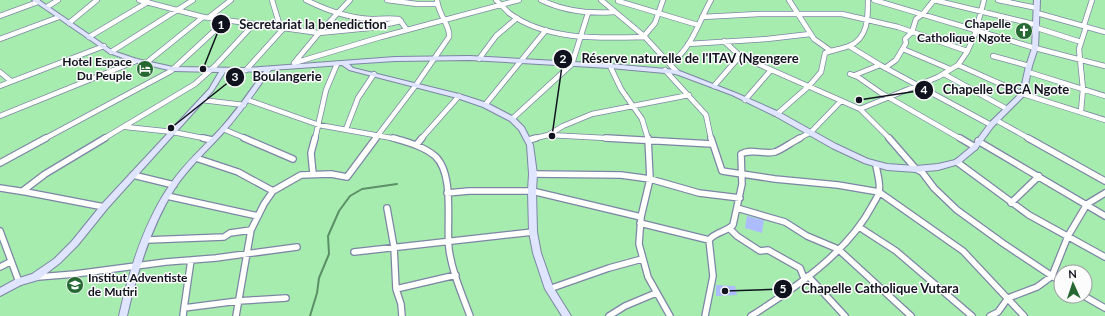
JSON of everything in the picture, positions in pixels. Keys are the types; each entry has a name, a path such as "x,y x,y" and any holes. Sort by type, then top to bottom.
{"street":[{"path":"47,7 58,0"},
{"path":"69,23 98,0"},
{"path":"141,0 208,18 252,26 319,33 370,28 400,21"},
{"path":"111,52 193,0"},
{"path":"208,18 231,0"},
{"path":"272,0 279,23 283,29"},
{"path":"306,0 338,13 371,19 396,19 400,21 407,30"},
{"path":"289,68 350,0"},
{"path":"236,316 251,230 273,191 300,175 330,174 347,177 416,85 450,33 450,30 442,20 437,2 417,4 387,0"},
{"path":"496,0 517,18 546,30 614,38 644,36 659,14 663,0"},
{"path":"294,63 442,20 519,0"},
{"path":"540,0 558,8 588,13 614,12"},
{"path":"601,0 644,36 677,72"},
{"path":"610,8 619,0 659,14 698,25"},
{"path":"670,64 681,55 711,0"},
{"path":"789,0 814,39 831,51"},
{"path":"777,114 809,86 821,72 826,53 849,46 860,40 866,30 868,20 868,0"},
{"path":"874,0 1035,48 1105,66"},
{"path":"885,68 896,60 906,43 905,39 912,32 916,19 923,14 934,0 1037,27 1081,42"},
{"path":"860,109 944,74 958,65 967,51 983,13 984,0"},
{"path":"998,0 1105,32"},
{"path":"0,16 37,1 111,52 136,62 173,69 246,70 395,59 434,58 610,66 677,72 714,86 777,114 834,146 876,165 916,169 938,167 957,162 977,144 991,125 1023,94 1035,48 1037,0"},
{"path":"1081,111 1083,89 1079,49 1086,27 1084,25 1092,0"},
{"path":"89,37 148,2"},
{"path":"512,119 572,64 588,13"},
{"path":"702,16 836,13 912,32 967,51"},
{"path":"0,39 59,17"},
{"path":"146,63 203,17"},
{"path":"479,59 484,49 498,32 517,18"},
{"path":"0,163 173,69 225,21"},
{"path":"24,190 45,174 126,127 195,84 211,70 252,26"},
{"path":"246,70 283,29"},
{"path":"485,105 546,30"},
{"path":"688,44 767,39 810,34"},
{"path":"724,41 740,56 860,109 888,136 916,169 922,172 934,188 957,210 1052,276"},
{"path":"0,86 104,46"},
{"path":"849,46 885,68 991,125"},
{"path":"902,49 950,69"},
{"path":"714,86 740,56"},
{"path":"993,56 1105,96"},
{"path":"0,116 136,62"},
{"path":"340,64 351,69 459,96 485,105 512,119 522,129 529,140 533,174 533,232 536,253 549,289 567,316"},
{"path":"313,174 311,153 319,125 326,90 340,64"},
{"path":"880,65 865,72 853,74 934,125 977,144 1039,176 1105,216"},
{"path":"958,65 1023,94 1081,111 1105,120"},
{"path":"610,66 621,89 642,119 648,141 650,178 641,220 639,244 642,260 656,293 670,316"},
{"path":"123,316 128,294 147,240 167,196 196,158 246,102 269,68"},
{"path":"35,277 57,261 75,243 104,207 211,90 223,70"},
{"path":"665,70 702,108 708,119 712,144 722,171 743,175 838,185 879,192 963,250 1024,316"},
{"path":"745,100 771,70"},
{"path":"0,72 12,81"},
{"path":"346,129 358,98 374,74"},
{"path":"944,74 1008,109"},
{"path":"529,140 548,135 563,126 592,114 689,95"},
{"path":"417,144 459,96"},
{"path":"202,100 246,102 270,106 301,120 319,125 379,135 417,144 428,151 440,161 443,169 447,193 448,242 456,275 470,316"},
{"path":"705,316 713,276 710,240 715,234 730,229 733,225 740,198 743,175 742,152 764,154 775,152 811,132 841,101"},
{"path":"996,120 1105,181"},
{"path":"126,127 173,132 212,140"},
{"path":"223,129 293,159"},
{"path":"548,135 712,144"},
{"path":"196,158 238,172 273,191"},
{"path":"957,162 1011,202 1105,257"},
{"path":"751,316 773,302 822,265 859,227 873,207 879,192 876,165"},
{"path":"533,174 621,175 650,178 699,193 740,198"},
{"path":"134,175 174,185"},
{"path":"1011,202 1039,176"},
{"path":"0,188 24,190 84,204 104,207"},
{"path":"447,193 469,191 532,191 710,240"},
{"path":"990,316 998,312 1008,298 1037,287 1052,276 1068,236 1087,204 1105,193"},
{"path":"167,196 209,204 258,216"},
{"path":"387,208 394,247 396,289 401,304 402,316"},
{"path":"737,208 785,222 807,236 838,249 911,316"},
{"path":"859,227 896,251 972,316"},
{"path":"730,229 737,236 760,251 768,250 800,268 806,277 845,316"},
{"path":"147,240 224,237 230,233 251,230"},
{"path":"0,231 10,262 19,282"},
{"path":"354,252 533,232"},
{"path":"0,292 19,282 35,277 138,267 166,262 297,247"},
{"path":"183,316 186,283 191,260"},
{"path":"549,289 609,268 642,260"},
{"path":"0,267 10,262"},
{"path":"396,289 456,275"},
{"path":"609,316 624,306 656,293"},
{"path":"184,308 238,301 286,298"},
{"path":"1093,301 1105,308"}],"green space":[{"path":"0,0 1105,0 1105,316 0,316"}],"building":[{"name":"Chapelle Catholique Ngote","path":"1019,26 1030,29 1028,36 1018,33"},
{"path":"747,216 764,220 762,233 745,228"},
{"path":"716,285 735,286 737,295 716,296"}],"waterway":[{"path":"310,316 317,293 319,278 329,254 328,236 339,211 350,196 362,189 397,184"}],"place":[{"name":"Chapelle Catholique Ngote","path":"1024,31"},
{"name":"Hotel Espace Du Peuple","path":"145,69"},
{"name":"Secretariat la benediction","path":"203,69"},
{"name":"Chapelle CBCA Ngote","path":"859,100"},
{"name":"Boulangerie","path":"171,128"},
{"name":"Réserve naturelle de l'ITAV (Ngengere","path":"552,136"},
{"name":"Institut Adventiste de Mutiri","path":"75,285"},
{"name":"Chapelle Catholique Vutara","path":"725,291"}]}
